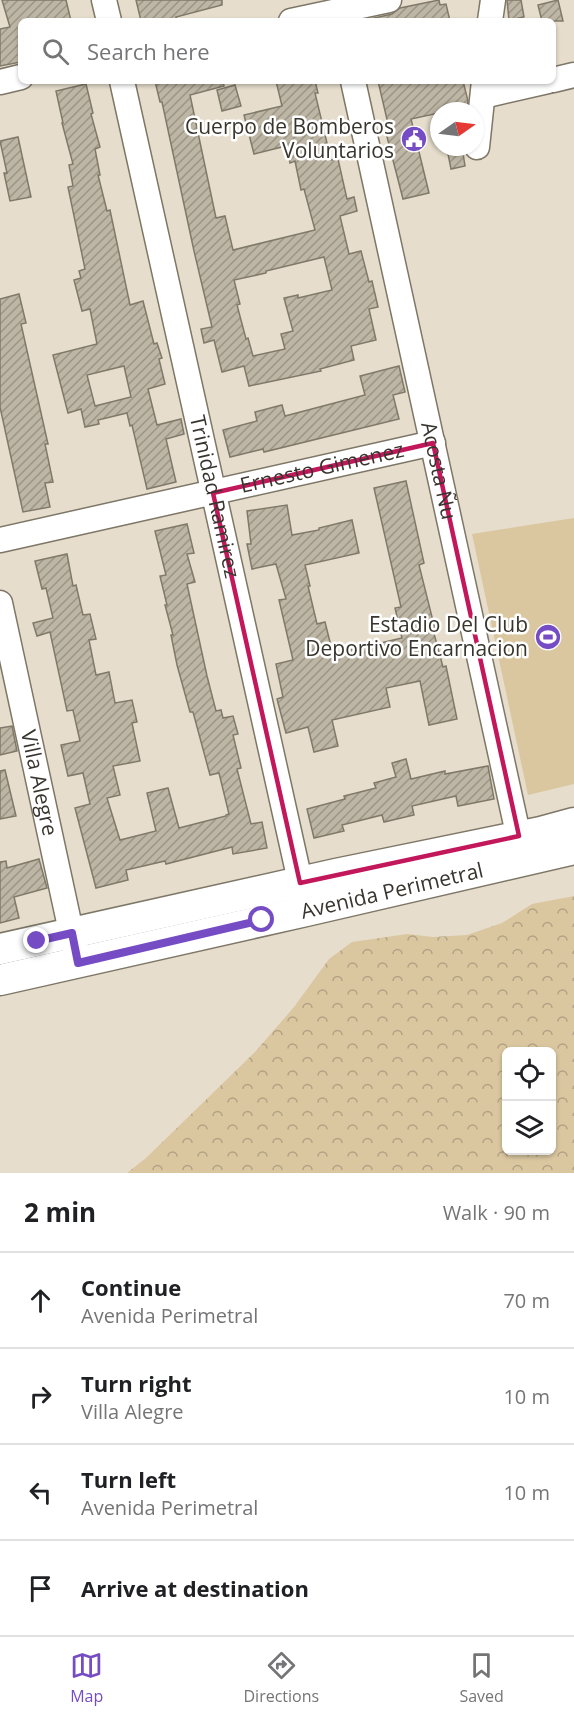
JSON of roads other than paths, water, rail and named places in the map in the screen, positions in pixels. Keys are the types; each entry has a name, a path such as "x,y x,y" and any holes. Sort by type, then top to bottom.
{"main road":[{"name":"Avenida Perimetral","path":"0,980 78,963 303,897 521,848 574,823"},
{"name":"Avenida Perimetral","path":"521,848 574,849"},
{"name":"Avenida Perimetral","path":"0,949 72,933 303,897"}],"street":[{"path":"104,0 108,18"},
{"path":"305,18 389,0"},
{"path":"490,18 493,0"},
{"path":"556,79 574,75"},
{"path":"0,82 18,78"},
{"name":"Trinidad Ramirez","path":"123,84 303,897"},
{"name":"Acosta Ñu","path":"354,84 521,848"},
{"path":"483,89 524,84"},
{"name":"Ernesto Gimenez","path":"0,540 432,443"},
{"name":"Villa Alegre","path":"0,603 78,963"}],"place":[{"name":"Cuerpo de Bomberos Voluntarios","path":"414,139"},
{"name":"Estadio Del Club Deportivo Encarnacion","path":"548,637"}]}
